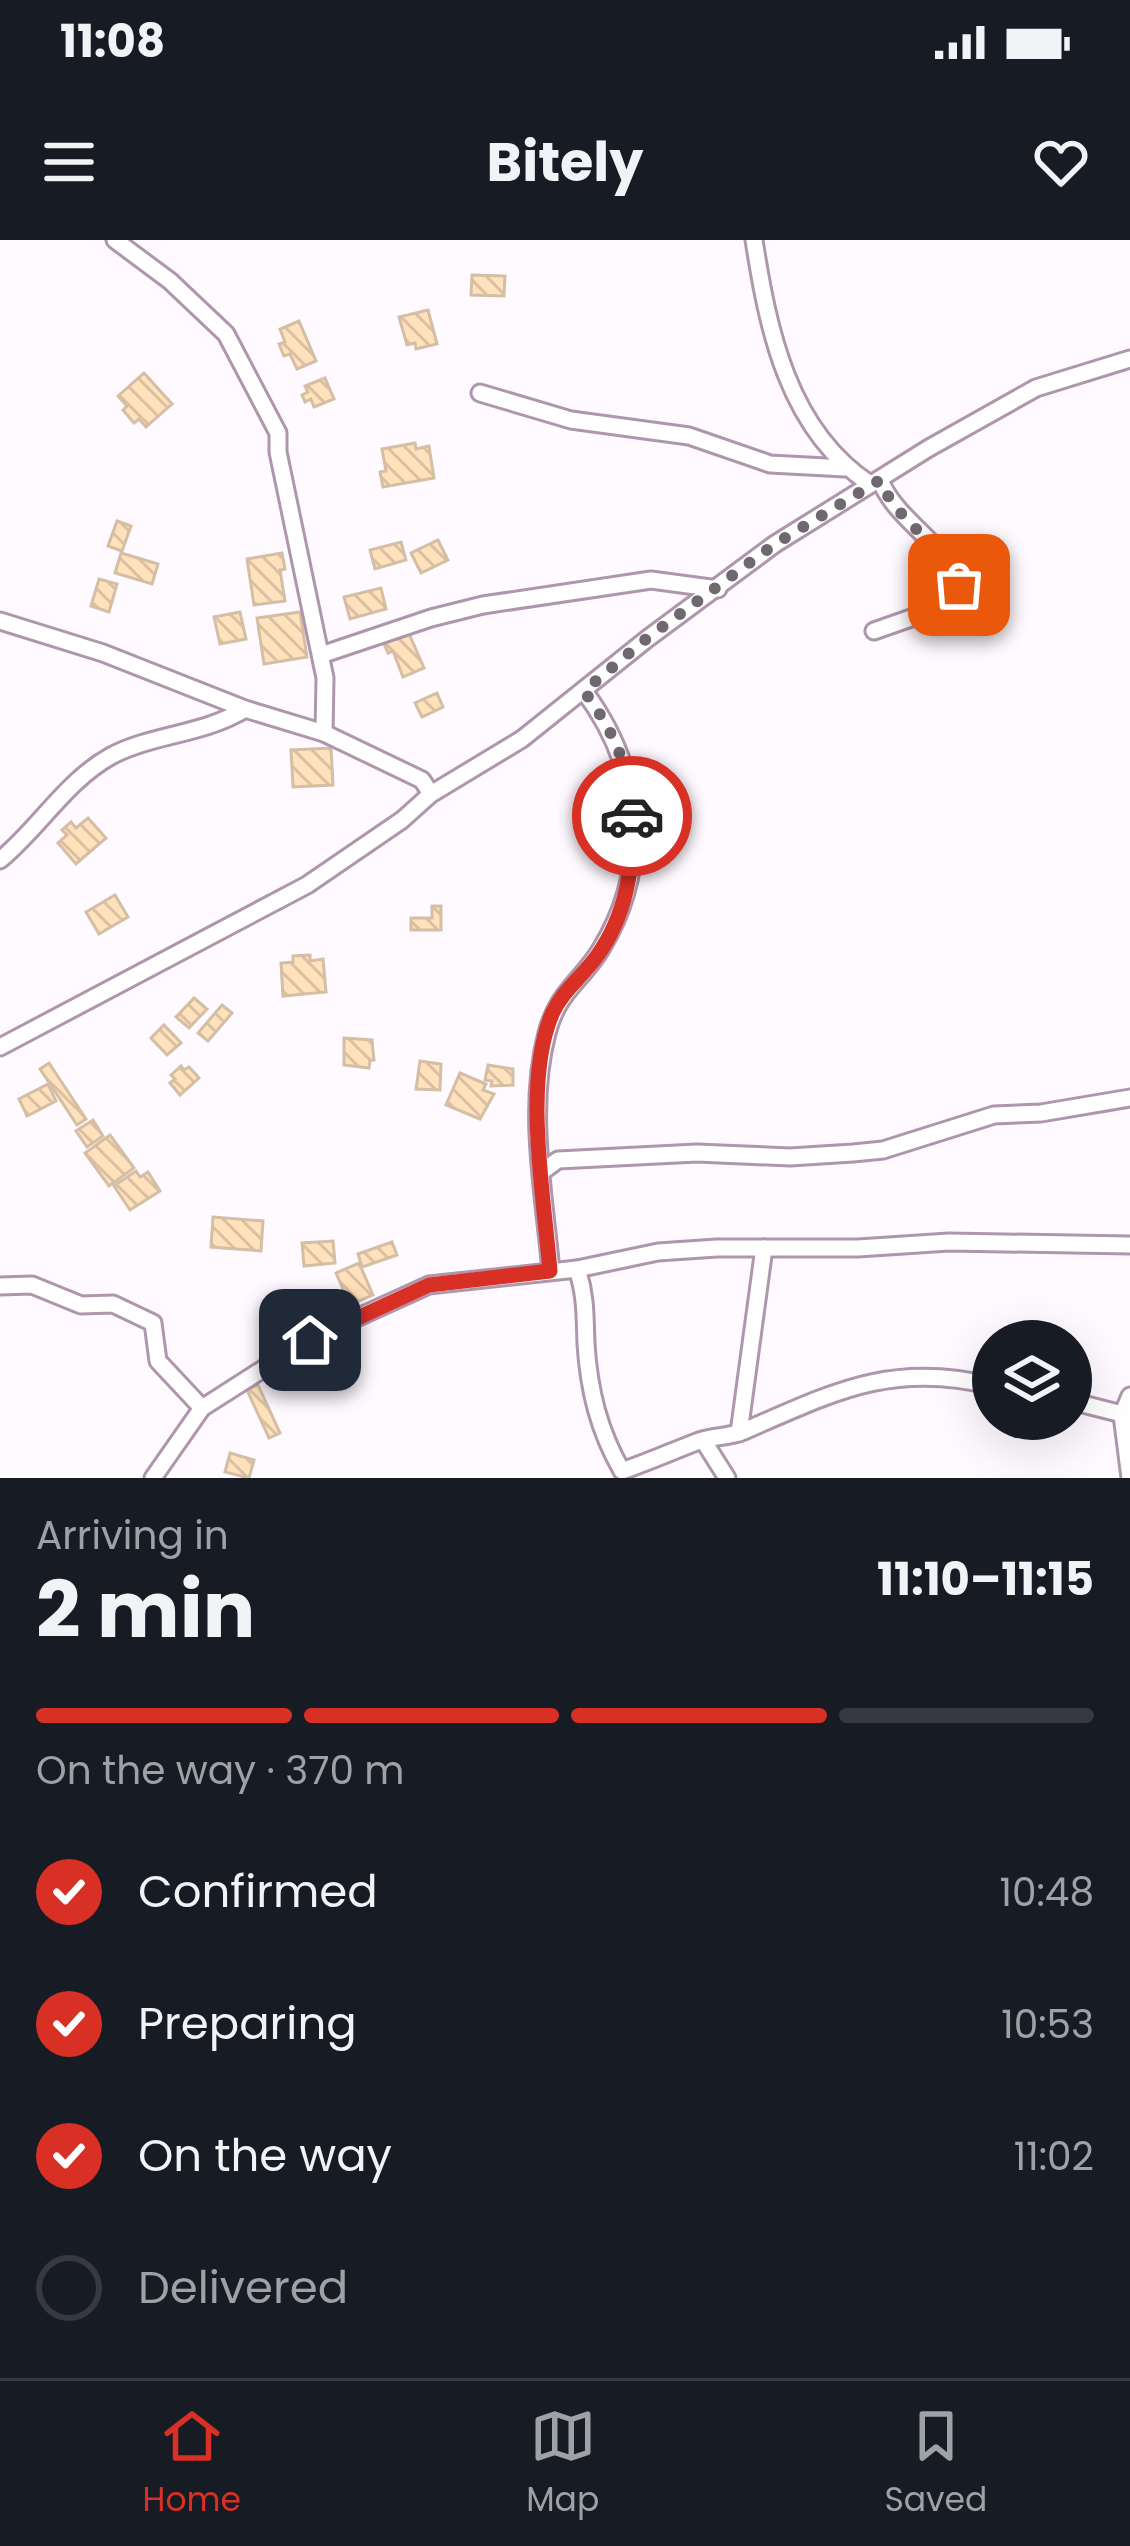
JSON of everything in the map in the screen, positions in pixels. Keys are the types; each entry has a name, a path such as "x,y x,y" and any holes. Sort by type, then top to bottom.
{"street":[{"path":"115,240 170,281 226,334 278,433 321,655 327,697 324,733"},
{"path":"754,240 773,343 790,386 814,430 845,468"},
{"path":"0,1047 307,885 401,820 430,794 522,739 775,544 875,482 1036,388 1130,359"},
{"path":"480,393 571,420 689,436 770,464 845,468 875,482 889,503 935,548 956,577 959,590 948,605 874,632"},
{"path":"321,655 430,617 483,605 651,580 718,589"},
{"path":"0,621 324,733 422,780 430,794"},
{"path":"550,1271 537,1078 547,1033 563,995 597,956 620,916 632,861 630,779 615,738 584,691"},
{"path":"0,860 80,780 115,754 206,727 245,709"},
{"path":"543,1171 558,1160 883,1150 994,1115 1041,1113 1130,1098"},
{"path":"153,1478 202,1408 310,1340 407,1292 449,1282 577,1269 658,1252 950,1242 1130,1245"},
{"path":"739,1433 764,1248"},
{"path":"577,1269 585,1292 586,1346 596,1416 622,1471 703,1440 739,1433 814,1398 881,1381 944,1376 972,1382"},
{"path":"0,1286 32,1285 82,1305 113,1304 153,1323 158,1361 202,1408"},
{"path":"1130,1396 1126,1415 1130,1478"},
{"path":"1092,1406 1126,1415"},
{"path":"703,1440 727,1478"}],"building":[{"path":"472,275 505,276 504,296 471,295"},
{"path":"428,310 437,344 416,349 415,343 407,345 399,317"},
{"path":"299,321 316,361 297,369 279,344 285,342 280,329"},
{"path":"144,373 172,404 146,427 139,419 134,423 118,396"},
{"path":"325,378 334,399 314,407 311,399 305,402 305,386"},
{"path":"415,443 416,449 429,446 434,478 383,487 382,449"},
{"path":"117,521 131,526 122,551 108,546"},
{"path":"438,540 448,560 421,573 411,553"},
{"path":"401,542 406,560 375,569 370,550"},
{"path":"121,553 158,564 152,584 115,573"},
{"path":"282,553 285,601 254,605 247,559"},
{"path":"99,579 117,584 109,612 91,606"},
{"path":"381,588 386,609 350,619 344,597"},
{"path":"240,612 246,639 220,644 214,617"},
{"path":"300,612 307,657 264,664 257,618"},
{"path":"407,629 424,668 403,677 393,651 388,653 382,639"},
{"path":"437,693 443,707 422,717 415,703"},
{"path":"331,748 333,785 293,787 291,750"},
{"path":"88,818 106,838 76,864 58,843 71,822 76,828"},
{"path":"115,895 128,917 99,934 86,912"},
{"path":"432,906 441,906 441,930 411,930 411,918 432,918"},
{"path":"310,955 310,961 323,959 326,992 283,996 281,963"},
{"path":"194,998 207,1009 189,1028 176,1017"},
{"path":"222,1005 232,1013 208,1041 198,1033"},
{"path":"164,1025 181,1043 167,1055 151,1038"},
{"path":"344,1038 372,1040 374,1060 369,1068 344,1065"},
{"path":"420,1061 441,1064 440,1090 416,1089"},
{"path":"49,1063 86,1119 77,1125 40,1069"},
{"path":"488,1065 513,1069 513,1085 491,1086 492,1081 485,1080"},
{"path":"181,1066 189,1067 199,1078 180,1095 170,1083"},
{"path":"460,1073 486,1084 483,1090 494,1094 480,1119 446,1105"},
{"path":"48,1084 56,1101 27,1116 19,1099"},
{"path":"93,1120 103,1136 87,1147 76,1131"},
{"path":"110,1135 134,1168 109,1186 85,1153"},
{"path":"136,1171 140,1177 148,1172 160,1191 130,1210 114,1186"},
{"path":"213,1217 263,1221 261,1251 211,1247"},
{"path":"333,1241 335,1263 304,1266 302,1243"},
{"path":"392,1242 397,1255 362,1267 358,1254"},
{"path":"359,1263 373,1295 350,1305 336,1273"},
{"path":"258,1385 280,1433 269,1438 247,1390"},
{"path":"230,1453 254,1460 249,1478 225,1472"}],"way so far":[{"path":"632,816 630,779 623,757 584,691 775,544 880,480 889,503 926,536 959,585"}],"route":[{"path":"310,1340 429,1285 550,1271 537,1078 552,1015 572,981 597,956 620,916 632,861 632,816"}]}
